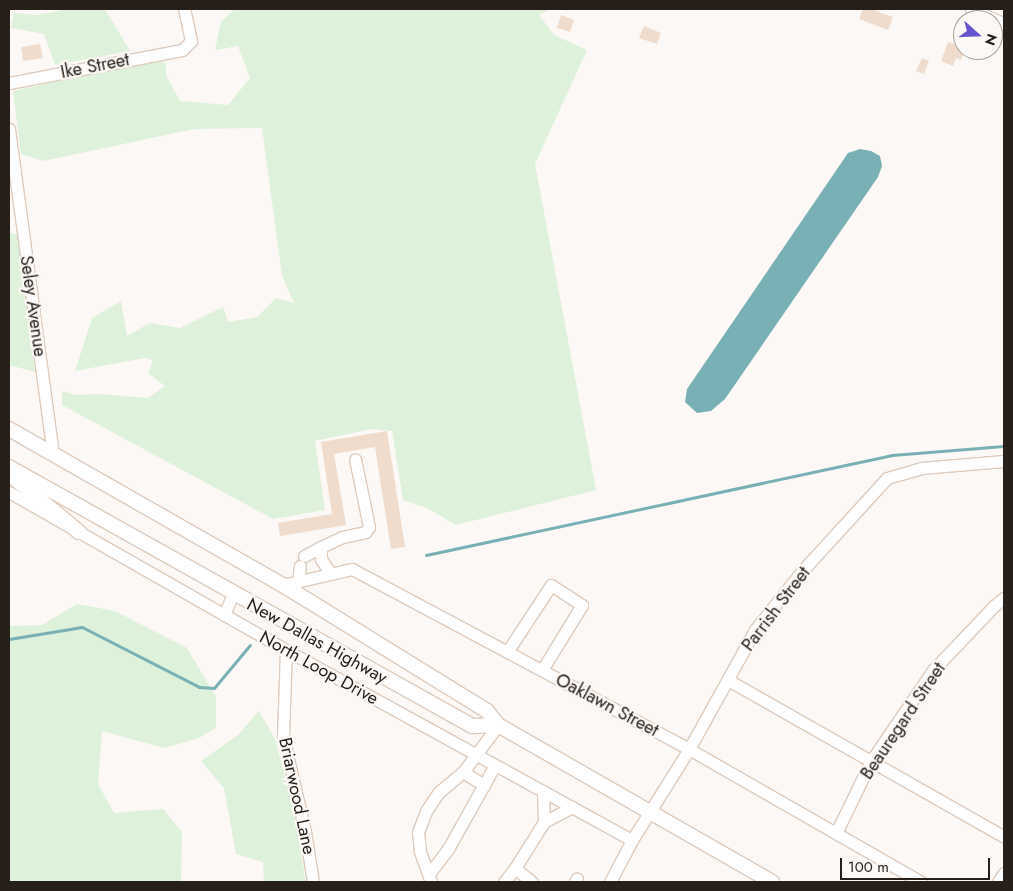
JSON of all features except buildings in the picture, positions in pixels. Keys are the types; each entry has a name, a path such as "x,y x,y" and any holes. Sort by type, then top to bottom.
{"main road":[{"path":"9,429 282,586"},
{"name":"New Dallas Highway","path":"9,467 140,542 472,726 498,725"},
{"path":"9,473 79,532"},
{"name":"New Dallas Highway","path":"282,586 487,711 498,725 772,882"}],"street":[{"name":"Ike Street","path":"9,83 182,50 191,41 184,9"},
{"path":"971,9 1004,24"},
{"name":"Seley Avenue","path":"9,129 53,454"},
{"path":"298,582 302,562 320,547 342,537 365,532 369,527 356,459"},
{"name":"Parrish Street","path":"610,882 632,840 689,749 761,622 802,571 887,478 921,468 1004,461"},
{"name":"North Loop Drive","path":"9,492 286,650 632,840"},
{"path":"320,547 321,559 331,574"},
{"name":"Oaklawn Street","path":"282,586 352,569 689,749 921,882"},
{"path":"507,652 551,585 582,606 542,670"},
{"path":"224,615 233,594"},
{"name":"Beauregard Street","path":"836,833 871,761 933,670 994,606 1004,598"},
{"name":"Briarwood Lane","path":"286,650 282,737 305,831 314,882"},
{"path":"728,680 1004,837"},
{"path":"430,878 420,851 418,832 426,811 439,792 463,772 498,725"},
{"path":"430,878 448,850 495,765"},
{"path":"463,772 484,785"},
{"path":"543,791 544,822"},
{"path":"504,882 544,822 572,807"},
{"path":"515,868 532,882"},
{"path":"998,882 1004,873"}],"green space":[{"path":"60,9 105,9 130,51 55,65 44,34 11,28 14,13 35,15 59,11"},
{"path":"235,9 550,9 539,15 554,35 587,50 535,164 596,490 456,525 427,508 403,500 392,431 372,429 315,441 325,510 273,519 62,405 62,391 76,395 98,394 148,398 165,386 148,373 153,360 145,358 75,371 92,318 121,301 127,336 150,323 180,328 223,307 228,322 257,317 276,298 294,303 282,276 262,128 194,129 43,161 21,154 13,91 155,60 166,63 166,75 180,101 228,105 250,78 238,46 215,50 221,22"},
{"path":"9,233 18,235 35,372 9,365"},
{"path":"77,604 115,611 187,648 216,697 216,728 199,738 164,748 102,731 98,784 114,813 163,809 182,832 181,882 9,882 9,626 42,625"},
{"path":"259,711 275,739 294,811 306,882 264,882 263,862 236,854 224,788 201,761 238,735"}],"water":[{"path":"860,149 871,151 880,156 882,166 878,177 725,399 711,411 697,413 685,402 687,389 848,153"}],"waterway":[{"path":"426,555 892,455 1004,446"},
{"path":"9,639 82,627 199,687 214,688 250,645"}]}
